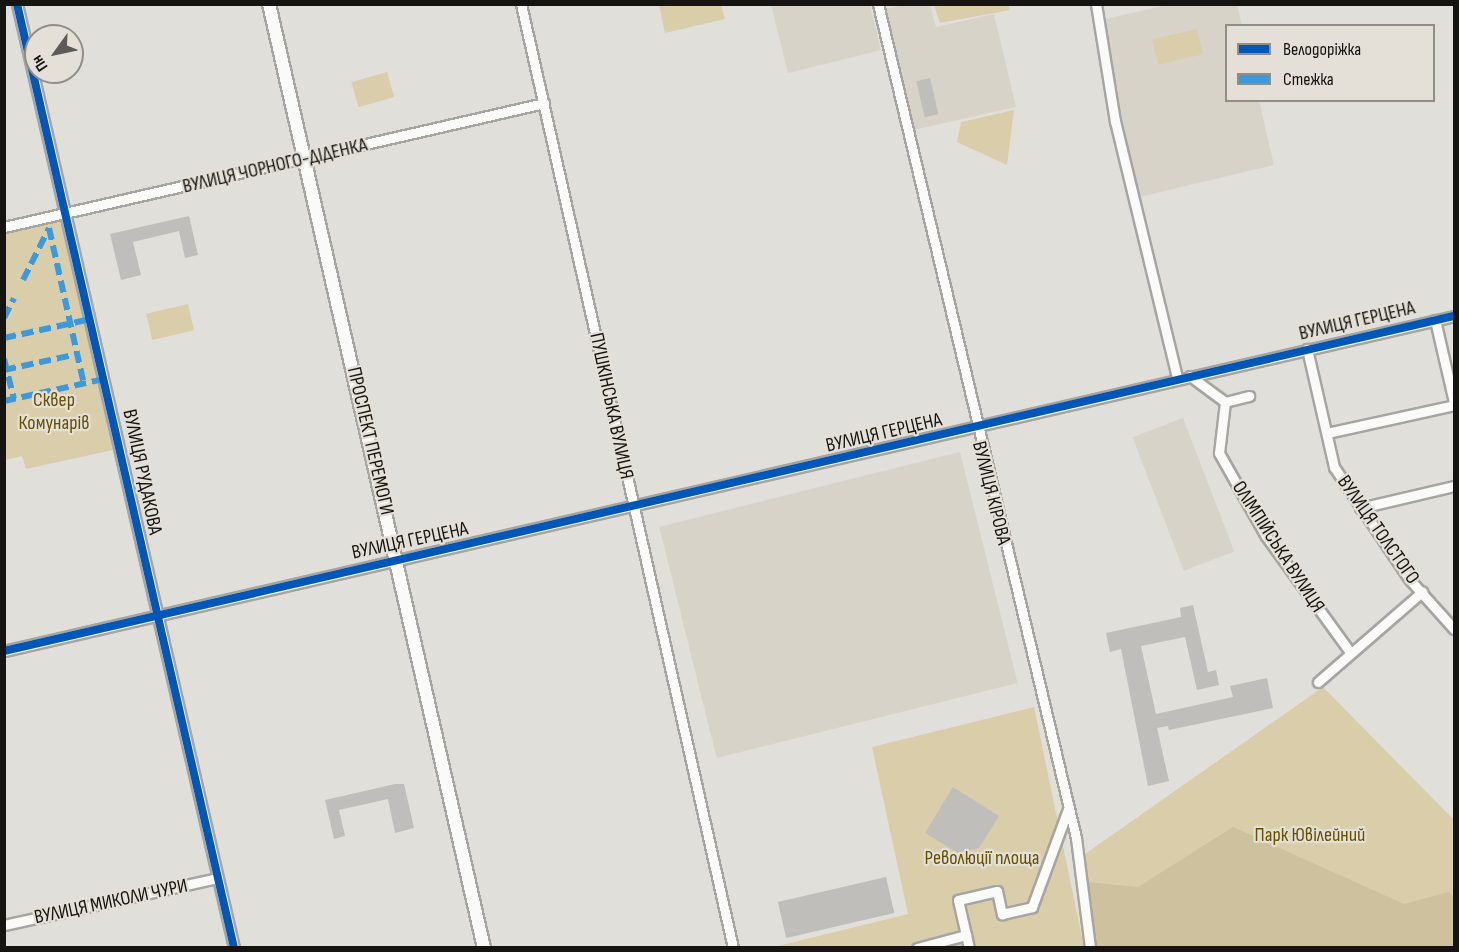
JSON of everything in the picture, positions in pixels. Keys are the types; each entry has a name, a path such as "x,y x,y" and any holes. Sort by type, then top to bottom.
{"main road":[{"name":"ПРОСПЕКТ ПЕРЕМОГИ","path":"269,4 484,948"}],"street":[{"name":"ВУЛИЦЯ РУДАКОВА","path":"17,4 67,213 156,613 234,948"},
{"name":"ПУШКІНСЬКА ВУЛИЦЯ","path":"521,4 733,948"},
{"name":"ВУЛИЦЯ КІРОВА","path":"878,4 975,428 1068,809 1090,948"},
{"path":"1096,4 1115,121 1177,378"},
{"name":"ВУЛИЦЯ ЧОРНОГО-ДІДЕНКА","path":"4,227 544,103"},
{"name":"ВУЛИЦЯ ГЕРЦЕНА","path":"4,651 156,613 634,509 1177,378 1455,316"},
{"path":"1326,434 1455,404 1435,320"},
{"name":"ВУЛИЦЯ ТОЛСТОГО","path":"1307,349 1334,467 1360,508 1422,592 1455,629"},
{"path":"1190,376 1225,402 1249,396"},
{"name":"ОЛІМПІЙСЬКА ВУЛИЦЯ","path":"1225,402 1219,453 1266,536 1350,652"},
{"path":"1360,508 1455,486"},
{"path":"1318,682 1422,592"},
{"path":"969,948 957,900 997,891 1002,914 1032,907 1068,809"},
{"name":"ВУЛИЦЯ МИКОЛИ ЧУРИ","path":"4,925 217,879"},
{"path":"917,948 966,935"}],"shaded area":[{"path":"771,5 870,5 881,50 788,73"},
{"path":"905,5 930,5 936,27 994,14 1016,107 909,131 881,10"},
{"path":"1167,5 1237,5 1242,24 1225,24 1225,102 1259,102 1274,165 1139,197 1104,36 1106,19"},
{"path":"1183,418 1234,552 1184,571 1133,437"},
{"path":"960,452 1018,683 717,758 659,527"},
{"path":"1233,827 1404,904 1449,892 1454,898 1454,947 1096,947 1087,882 1138,887"}],"green space":[{"path":"659,5 721,5 725,19 665,33"},
{"path":"934,5 1008,5 1010,10 940,23"},
{"path":"1197,29 1203,54 1158,65 1152,39"},
{"path":"387,72 394,97 359,107 351,82"},
{"path":"1014,110 1007,165 957,142 961,122"},
{"name":"Сквер Комунарів","path":"62,219 113,450 26,469 22,456 5,460 4,233"},
{"path":"188,304 194,330 152,340 146,314"},
{"name":"Парк Ювілейний","path":"1323,687 1454,820 1454,947 1096,947 1085,854"},
{"name":"Революції площа","path":"1034,707 1084,947 770,948 908,914 872,747"}],"building":[{"path":"930,78 938,114 925,117 916,81"},
{"path":"189,216 198,255 185,258 179,231 133,242 141,275 121,280 110,234"},
{"path":"1193,605 1208,672 1216,670 1219,685 1197,690 1185,637 1141,646 1156,714 1233,697 1230,686 1267,678 1273,708 1169,730 1168,726 1157,728 1169,781 1148,786 1121,649 1110,652 1106,633 1181,617 1180,608"},
{"path":"404,784 414,828 395,833 388,799 339,810 345,836 334,839 325,800"},
{"path":"953,787 999,816 979,848 958,853 925,833"},
{"path":"886,877 894,913 786,938 778,902"}],"marked path":[{"path":"49,228 84,384"},
{"path":"23,280 49,228"},
{"path":"4,318 14,298"},
{"path":"4,338 91,319"},
{"path":"4,370 78,354"},
{"path":"4,359 14,399"},
{"path":"4,401 104,379"}],"cycle path":[{"path":"17,4 234,948"},
{"path":"4,651 1454,316"}]}
